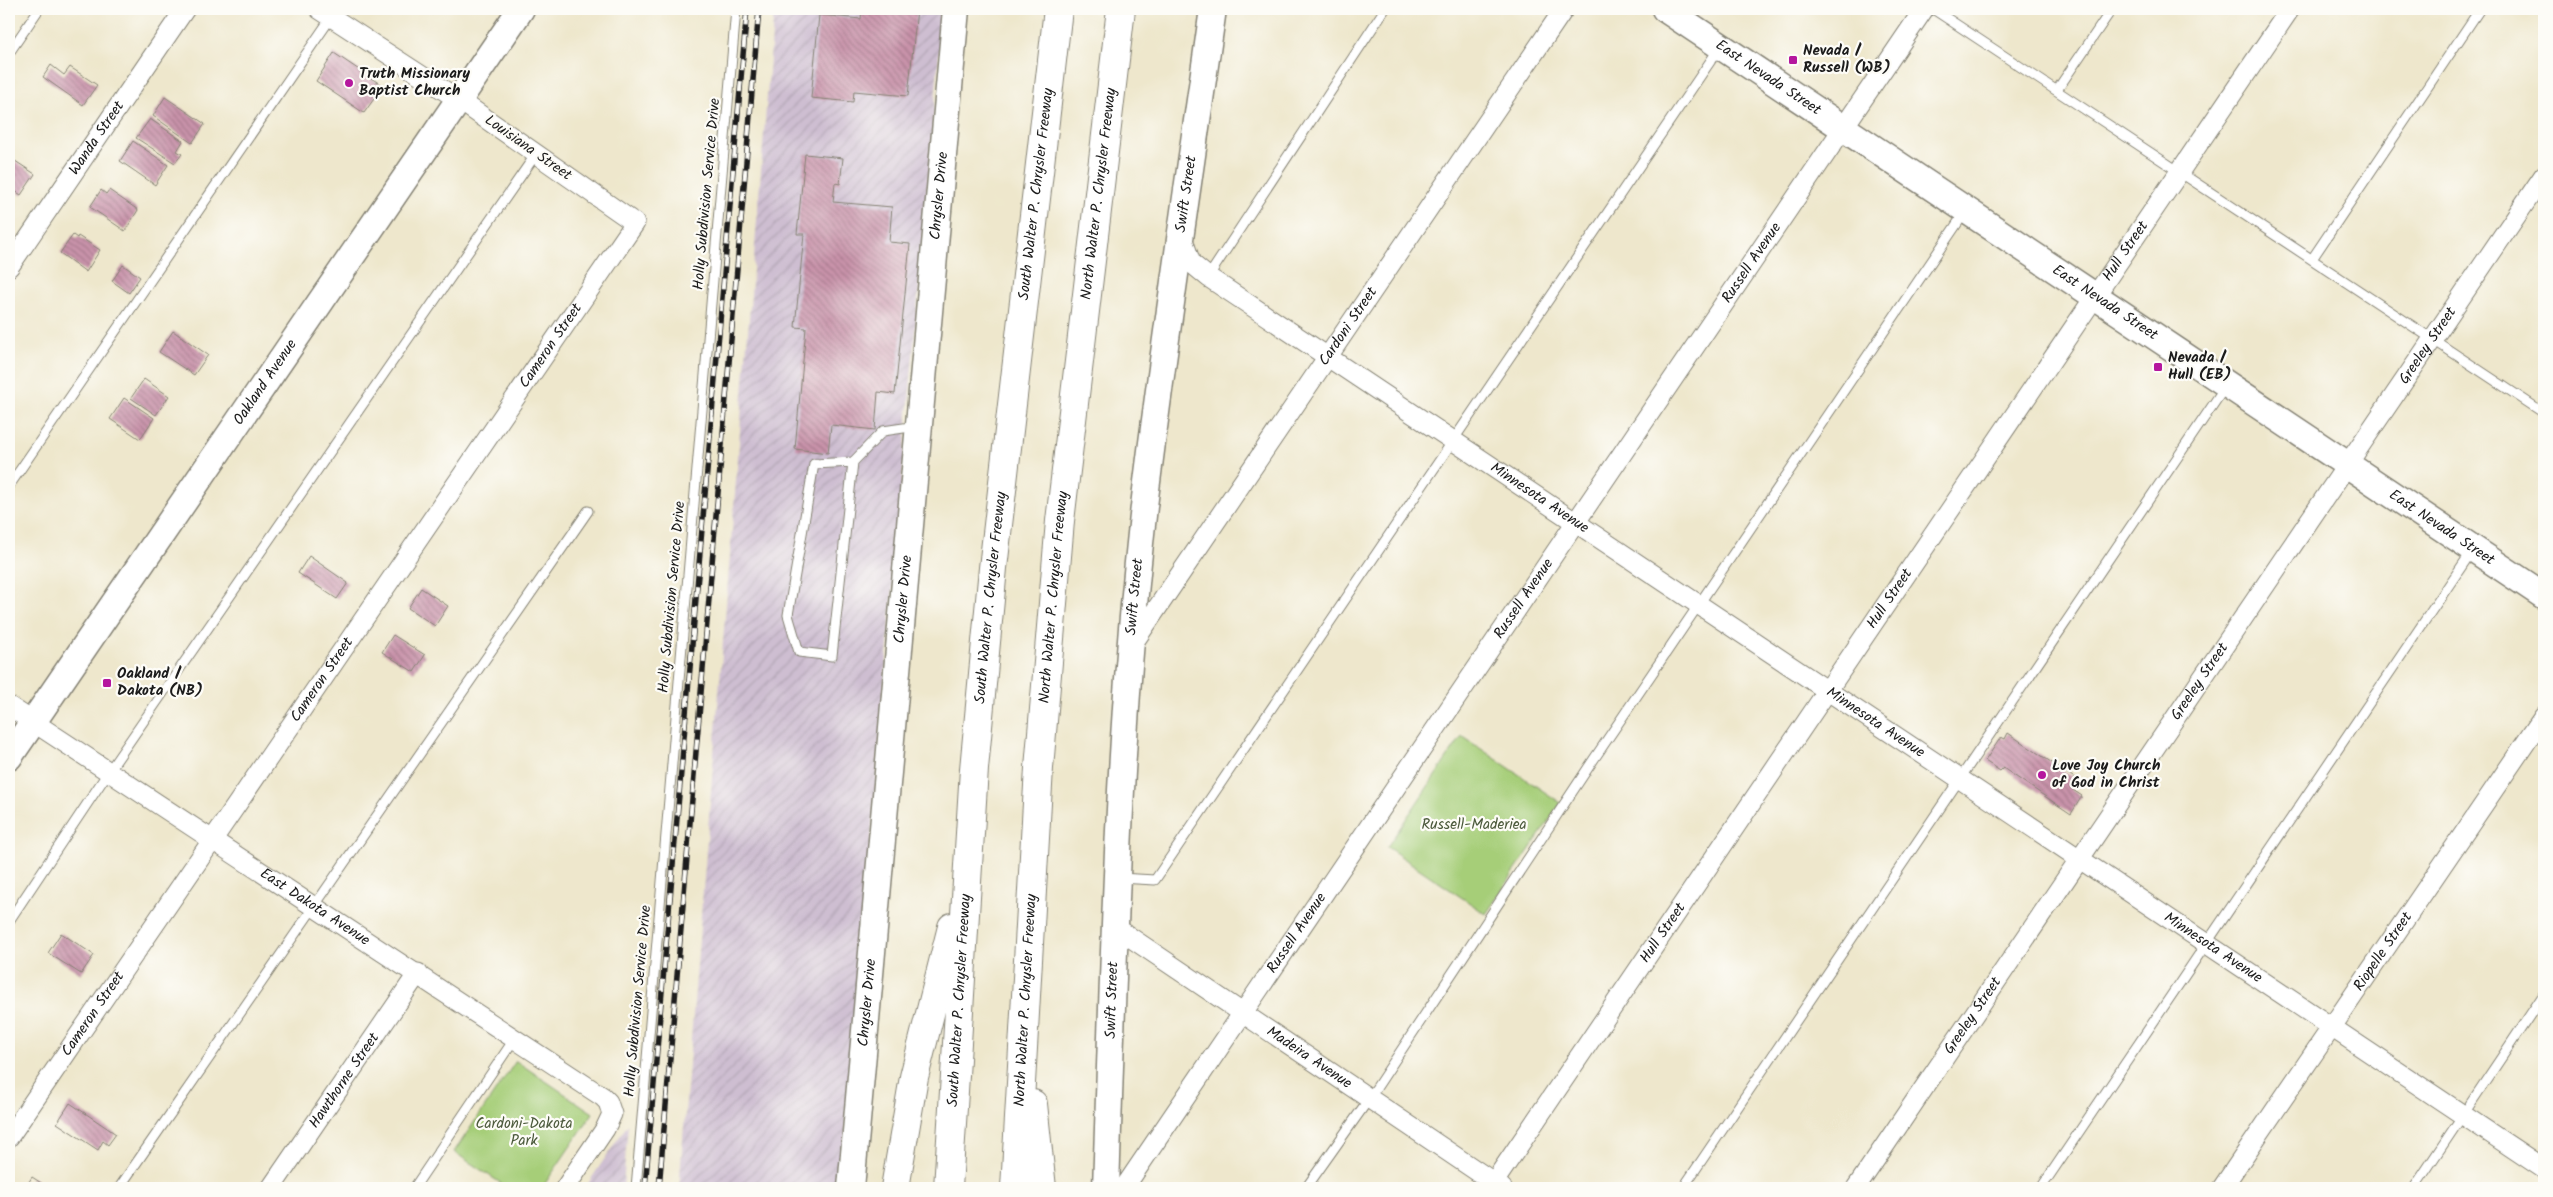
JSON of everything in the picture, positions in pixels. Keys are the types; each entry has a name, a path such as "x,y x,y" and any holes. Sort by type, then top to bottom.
{"highway":[{"name":"South Walter P. Chrysler Freeway","path":"948,1188 974,769 993,568 1058,9"},
{"name":"North Walter P. Chrysler Freeway","path":"1015,1188 1039,768 1060,521 1122,9"},
{"path":"895,1188 914,1077 968,862"},
{"path":"1025,1028 1042,1188"}],"main road":[{"name":"Oakland Avenue","path":"9,757 521,9"},
{"name":"Chrysler Drive","path":"851,1188 956,9"},
{"name":"Swift Street","path":"1106,1188 1117,878 1132,644 1145,500 1213,9"},
{"name":"East Nevada Street","path":"1665,9 2544,596"}],"street":[{"name":"Wanda Street","path":"9,267 186,9"},
{"name":"Cardoni Street","path":"1132,644 1564,9"},
{"name":"Russell Avenue","path":"1124,1188 1924,9"},
{"name":"Hull Street","path":"1495,1186 2290,9"},
{"name":"Louisiana Street","path":"329,11 635,223"},
{"name":"Greeley Street","path":"1856,1188 2544,175"},
{"name":"Cameron Street","path":"9,1137 635,223"},
{"name":"Minnesota Avenue","path":"1181,234 1191,263 1208,277 1829,689 2544,1169"},
{"name":"Minnesota Avenue","path":"1177,269 1208,277"},
{"name":"East Dakota Avenue","path":"9,706 418,973 603,1097 608,1102 612,1114 605,1130 564,1188"},
{"name":"Riopelle Street","path":"2222,1188 2544,716"},
{"name":"Madeira Avenue","path":"1115,927 1495,1186"},
{"name":"Hawthorne Street","path":"271,1188 418,973"}],"lane":[{"path":"9,53 39,9"},
{"name":"Holly Subdivision Service Drive","path":"636,1188 736,9"},
{"path":"1208,277 1384,9"},
{"path":"1933,9 2544,413"},
{"path":"2057,90 2112,9"},
{"path":"2312,259 2480,9"},
{"path":"9,486 329,11"},
{"path":"1117,878 1155,880 1721,46"},
{"path":"9,921 109,771 536,154"},
{"path":"1306,1188 1369,1099 1700,603 1967,210"},
{"path":"1683,1188 2227,384"},
{"path":"853,462 814,464 788,615 799,652 832,656 853,462 883,432 920,425"},
{"path":"119,1188 588,511"},
{"path":"2041,1188 2473,548"},
{"path":"2414,1188 2544,994"},
{"path":"414,1188 515,1038"}],"shaded area":[{"path":"774,9 943,9 841,1188 679,1188"},
{"path":"628,1124 623,1188 585,1188"}],"green space":[{"name":"Russell-Maderiea","path":"1462,736 1561,803 1486,914 1387,847"},
{"name":"Cardoni-Dakota Park","path":"516,1061 593,1113 542,1188 508,1188 454,1152"}],"building":[{"path":"862,9 917,9 908,96 854,91 853,102 811,98 819,15 861,19"},
{"name":"Truth Missionary Baptist Church","path":"334,53 383,86 364,113 316,81"},
{"path":"51,65 64,75 70,67 97,85 83,105 43,77"},
{"path":"165,97 205,124 192,143 153,116"},
{"path":"150,119 183,141 177,151 182,154 175,163 136,138"},
{"path":"133,141 168,165 155,185 120,161"},
{"path":"805,154 843,158 840,184 835,183 833,202 892,207 889,242 910,244 895,394 878,392 875,430 831,425 828,453 795,449 806,328 795,327 804,234 797,234"},
{"path":"9,157 35,174 21,195 9,187"},
{"path":"101,190 106,194 109,190 138,210 125,231 90,207"},
{"path":"73,235 77,238 78,236 100,250 86,272 60,253"},
{"path":"123,265 140,277 129,293 112,281"},
{"path":"173,331 208,355 194,375 159,352"},
{"path":"144,379 169,396 156,415 131,398"},
{"path":"124,398 154,418 140,439 110,419"},
{"path":"309,556 348,583 337,599 298,573"},
{"path":"421,588 448,606 435,626 408,608"},
{"path":"393,635 425,655 414,672 382,652"},
{"name":"Love Joy Church of God in Christ","path":"2008,733 2076,779 2070,788 2082,796 2071,814 2003,768 2000,771 1985,761 2001,737 2005,739"},
{"path":"61,933 94,955 81,974 48,953"},
{"path":"70,1103 116,1134 108,1145 103,1141 98,1150 57,1123"},
{"path":"32,1177 49,1188 25,1188"}],"railway":[{"path":"645,1188 747,9"},
{"path":"659,1188 759,9"}],"place":[{"name":"Nevada / Russell (WB)","path":"1793,60"},
{"name":"Truth Missionary Baptist Church","path":"349,83"},
{"name":"Nevada / Hull (EB)","path":"2158,367"},
{"name":"Oakland / Dakota (NB)","path":"107,683"},
{"name":"Love Joy Church of God in Christ","path":"2042,775"}]}
